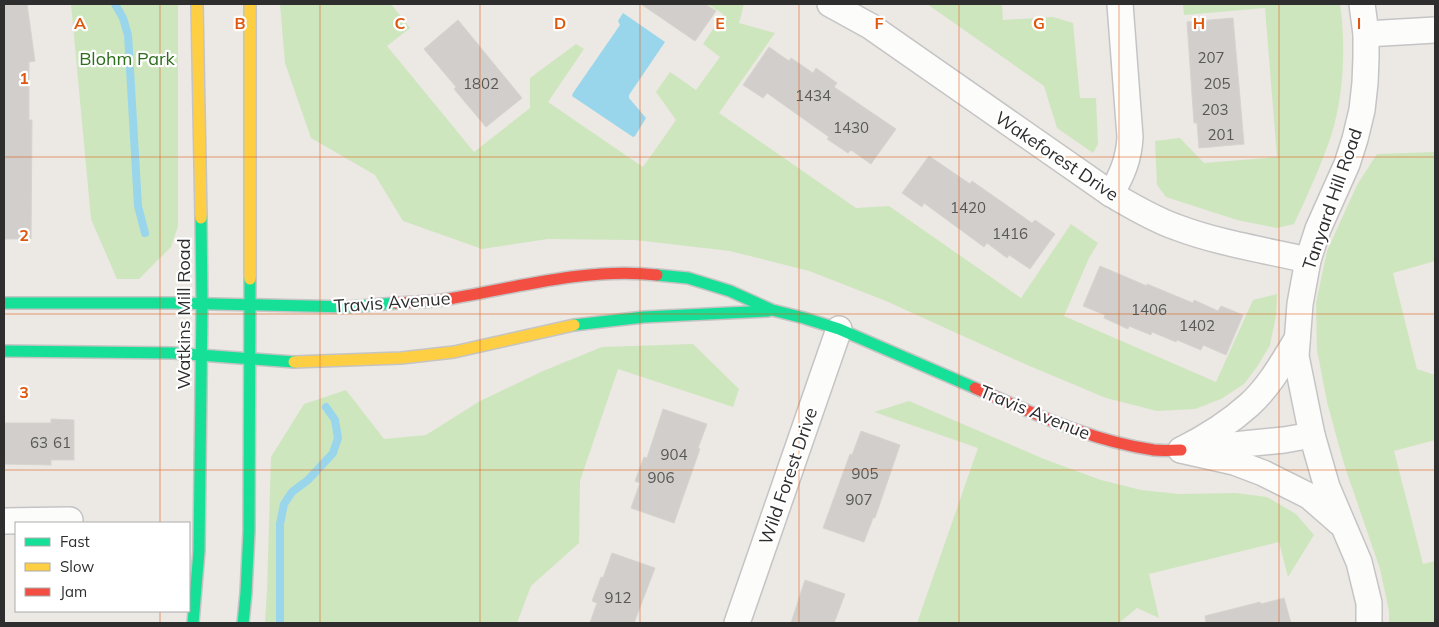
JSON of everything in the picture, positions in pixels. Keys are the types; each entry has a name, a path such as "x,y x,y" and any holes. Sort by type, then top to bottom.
{"street":[{"name":"Watkins Mill Road","path":"193,623 199,551 202,304 197,4"},
{"path":"243,623 249,531 250,4"},
{"name":"Wakeforest Drive","path":"830,4 870,26 1111,194 1141,212 1176,227 1216,239 1308,260"},
{"path":"1111,194 1125,167 1130,142 1120,4"},
{"name":"Tanyard Hill Road","path":"1362,4 1366,34 1366,83 1362,110 1347,164 1318,229 1308,260 1300,304 1296,356 1312,435 1327,486 1359,562 1370,603 1369,623"},
{"path":"1366,34 1435,30"},
{"name":"Travis Avenue","path":"4,303 349,307 441,300 512,286 591,274 642,272 688,278 730,291 772,310 839,329 1043,418 1094,437 1126,445 1156,450 1181,450 1255,444 1312,435"},
{"name":"Travis Avenue","path":"4,351 173,353 286,362 400,358 454,352 566,326 644,317 772,310"},
{"name":"Wild Forest Drive","path":"737,623 839,329"},
{"path":"1181,450 1204,439 1249,405 1280,366 1296,339"},
{"path":"1181,450 1234,462 1263,473 1309,496 1342,524"},
{"path":"4,521 70,520"}],"green space":[{"name":"Blohm Park","path":"71,4 178,4 178,226 171,247 139,279 117,279 91,219"},
{"path":"280,4 391,4 410,28 387,46 474,152 530,108 530,78 576,44 584,49 548,102 643,167 676,120 656,92 670,72 696,90 720,57 703,44 723,14 709,5 744,4 739,23 775,33 719,113 856,208 889,206 1021,298 1071,224 1098,243 1089,258 1064,316 1216,382 1253,300 1277,294 1276,316 1270,345 1244,384 1221,399 1195,409 1157,411 1106,398 1027,365 886,301 809,271 730,251 635,240 548,239 482,249 403,221 375,175 311,138 285,63"},
{"path":"927,4 1002,4 1003,20 1053,17 1073,23 1080,98 1096,98 1098,144 1093,153 1057,128 1044,86"},
{"path":"1183,4 1340,4 1343,36 1343,70 1339,104 1323,158 1294,224 1277,228 1237,220 1166,197 1157,185 1155,141 1180,138 1204,163 1277,157 1265,8 1184,15"},
{"path":"1435,152 1435,261 1393,273 1417,369 1435,375 1435,440 1394,451 1423,564 1435,561 1435,623 1389,623 1389,611 1380,569 1344,464 1327,402 1317,350 1316,303 1327,251 1357,185 1377,154"},
{"path":"693,344 739,389 733,407 618,369 580,481 579,543 531,586 517,623 265,623 271,457 304,404 346,390 384,439 426,435 480,401 543,371 602,347"},
{"path":"909,401 1044,459 1101,480 1141,490 1179,494 1236,493 1267,497 1296,514 1314,535 1288,577 1279,542 1149,574 1159,618 1137,608 1119,623 917,623 978,448 874,412"}],"water":[{"path":"623,13 665,42 629,95 629,98 646,118 633,137 572,96 620,25 618,21"}],"building":[{"path":"4,4 27,4 35,61 29,62 29,120 32,120 31,239 4,239"},
{"path":"641,4 705,4 716,11 695,41"},
{"path":"1233,18 1244,144 1199,148 1197,123 1194,123 1187,22"},
{"path":"458,20 522,98 486,127 424,49"},
{"path":"769,47 789,61 791,58 813,73 816,68 837,83 834,87 896,129 871,164 851,150 848,153 827,139 829,137 767,93 763,98 743,85"},
{"path":"929,156 970,184 972,181 1032,223 1035,220 1055,234 1030,269 1009,255 1007,258 987,243 984,247 924,203 922,207 902,193"},
{"path":"1100,266 1193,303 1194,300 1218,311 1221,306 1243,315 1226,355 1203,345 1201,350 1152,332 1151,335 1129,326 1128,329 1104,318 1105,315 1083,306"},
{"path":"663,409 707,424 674,523 631,508 640,483 635,481 644,457 647,458"},
{"path":"51,419 74,420 74,460 51,460 51,465 4,464 4,423 51,423"},
{"path":"861,431 900,445 875,518 873,518 864,542 823,528 850,454 852,455"},
{"path":"612,553 655,568 634,623 590,623 597,603 592,601"},
{"path":"805,580 845,594 834,623 791,623"},
{"path":"1284,598 1291,623 1206,623 1205,616"}],"waterway":[{"path":"115,4 123,18 128,35 138,206 145,233"},
{"path":"280,623 280,524 284,504 292,492 308,480 333,453 338,438 335,420 326,407"}],"traffic: fast":[{"path":"193,623 199,551 202,304 201,218"},
{"path":"657,275 688,278 730,291 772,310 839,329 975,388"},
{"path":"243,623 249,531 250,279"},
{"path":"4,303 173,303 349,307 396,303"},
{"path":"574,325 644,317 768,311"},
{"path":"4,351 173,353 294,362"}],"traffic: slow":[{"path":"197,4 201,218"},
{"path":"250,4 250,279"},
{"path":"294,362 401,358 454,352 574,325"}],"traffic: jam":[{"path":"396,303 442,300 576,276 630,273 657,275"},
{"path":"975,388 1062,425 1107,440 1154,450 1181,450"}]}
